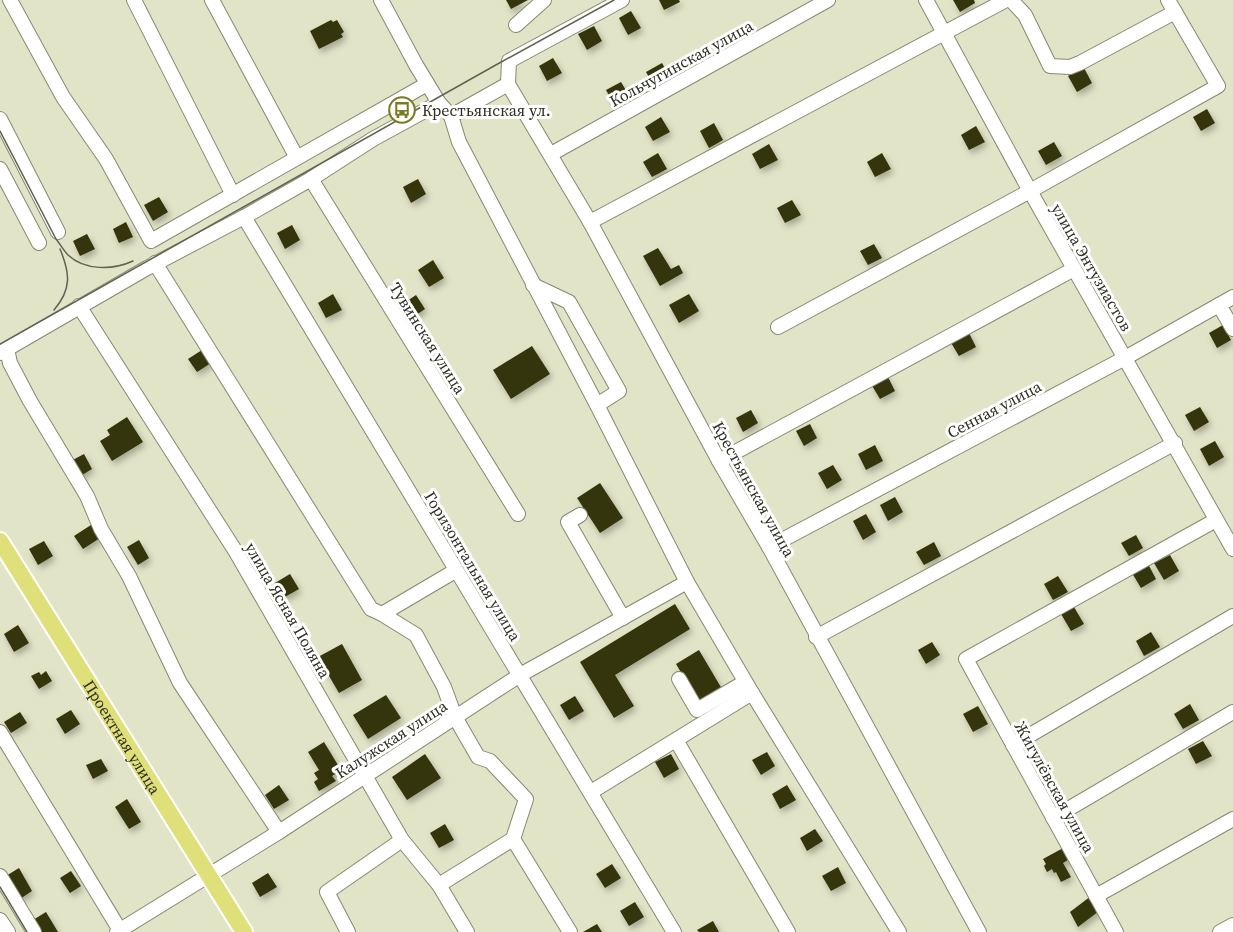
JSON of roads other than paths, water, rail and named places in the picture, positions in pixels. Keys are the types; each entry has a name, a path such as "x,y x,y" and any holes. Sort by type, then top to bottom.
{"main road":[{"name":"Проектная улица","path":"0,541 244,932"}],"street":[{"path":"10,0 63,97 106,159 151,241 427,84"},
{"path":"134,0 233,195"},
{"path":"212,0 297,158"},
{"path":"381,0 427,84 451,116 459,142 687,582 899,932"},
{"path":"516,25 544,0"},
{"path":"451,116 508,84 508,61 622,0"},
{"name":"Кольчугинская улица","path":"551,154 828,0"},
{"name":"улица Энтузиастов","path":"926,0 1030,191 1233,549"},
{"path":"590,222 1006,0"},
{"path":"778,327 1218,86 1172,6 1070,67 1050,66 1024,15 1011,0"},
{"name":"Крестьянская улица","path":"508,84 590,222 979,932"},
{"path":"279,832 180,683 129,576 100,530 87,496 30,402 3,351 155,263 311,179 373,139 439,103"},
{"path":"0,119 58,232"},
{"path":"0,169 39,243"},
{"name":"Тувинская улица","path":"311,179 518,514"},
{"name":"Горизонтальная улица","path":"244,217 674,932"},
{"path":"155,263 371,609 416,635 444,687 455,717 478,757 490,761 526,799 513,839 440,885"},
{"path":"719,461 1074,269"},
{"path":"533,285 569,302 619,391 597,405"},
{"name":"Сенная улица","path":"768,547 1125,358 1233,297"},
{"path":"1219,305 1233,329"},
{"name":"улица Ясная Поляна","path":"79,306 236,552 402,840 440,885 467,932"},
{"path":"816,637 1174,443"},
{"path":"580,515 568,522 623,618"},
{"name":"Жигулёвская улица","path":"1116,932 966,659 1216,520"},
{"path":"382,614 455,571"},
{"name":"Калужская улица","path":"119,931 279,832 520,675 687,582"},
{"path":"1013,745 1233,616"},
{"path":"679,679 697,710 749,687"},
{"path":"591,792 676,740 749,687"},
{"path":"1053,818 1233,712"},
{"path":"0,732 119,931"},
{"path":"676,740 788,932"},
{"path":"1096,896 1233,819"},
{"path":"513,839 570,932"},
{"path":"348,932 327,892 402,840"},
{"path":"0,876 34,932"},
{"path":"0,920 8,932"},
{"path":"1221,932 1233,925"}],"tram line":[{"path":"0,344 614,0"},
{"path":"0,131 56,239 68,255 83,264 99,267 117,266 133,261"},
{"path":"54,310 64,295 68,281 60,249"},
{"path":"0,887 27,932"}],"place":[{"name":"Крестьянская ул.","path":"402,110"}]}
